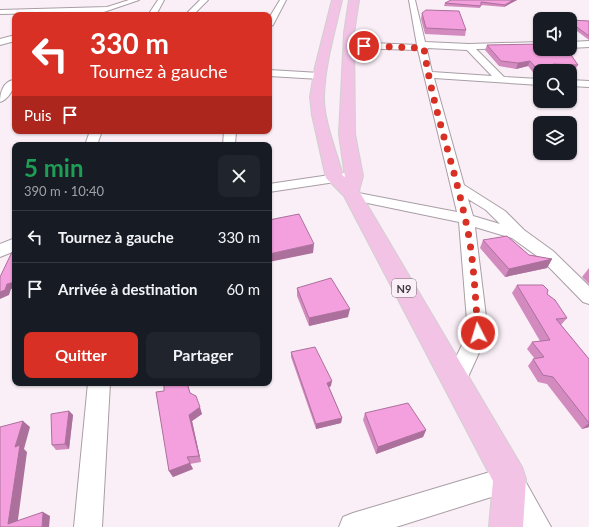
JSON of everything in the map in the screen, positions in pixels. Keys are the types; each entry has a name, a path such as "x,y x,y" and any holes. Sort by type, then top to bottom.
{"highway":[{"path":"335,178 319,115 317,97 324,54 337,0"},
{"name":"N9","path":"354,0 349,50 347,134 352,188 455,381 510,478"},
{"path":"333,14 352,15"},
{"path":"324,54 349,50"},
{"name":"N9","path":"335,178 352,188"},
{"path":"506,527 510,478"}],"street":[{"path":"98,12 136,0"},
{"path":"154,12 161,0"},
{"path":"192,12 205,0"},
{"path":"272,20 283,0"},
{"path":"412,0 428,75 466,219 472,264 478,333 455,381"},
{"path":"0,12 108,9"},
{"path":"0,33 12,33"},
{"path":"0,42 12,39"},
{"path":"577,45 589,44"},
{"path":"349,50 423,47 533,46"},
{"path":"469,47 502,80"},
{"path":"272,74 320,76"},
{"path":"428,75 533,82"},
{"path":"0,83 12,83"},
{"path":"577,83 589,84"},
{"path":"0,99 12,85"},
{"path":"272,188 335,178"},
{"path":"458,186 491,207 518,234 547,255 589,297"},
{"path":"352,188 518,234"},
{"path":"0,251 12,245"},
{"path":"88,527 99,386"},
{"path":"353,527 510,478 537,527"}],"building":[{"path":"451,0 513,0 505,5 481,2 481,6 445,3"},
{"path":"426,10 459,11 466,30 426,28 422,13"},
{"path":"577,20 589,21 589,36 577,27"},
{"path":"533,44 533,56 572,56 578,65 533,64 530,61 518,63 501,61 487,45"},
{"path":"299,214 314,244 272,253 272,219"},
{"path":"507,236 529,255 552,259 509,269 483,240"},
{"path":"12,252 12,283 7,284 5,290 0,292 0,277"},
{"path":"331,278 350,309 309,318 297,288"},
{"path":"517,285 543,285 548,290 547,294 555,300 567,318 556,319 589,359 589,423 553,377 543,375 533,359 544,357 532,342 550,340"},
{"path":"315,347 332,381 327,383 342,418 316,424 291,352"},
{"path":"164,386 188,386 190,393 196,396 200,407 189,415 199,456 187,457 190,463 169,471 156,392 164,391"},
{"path":"408,403 426,430 378,447 365,413"},
{"path":"69,411 65,444 52,445 51,414"},
{"path":"23,421 15,447 20,445 8,524 43,512 42,527 0,527 0,427"}],"route":[{"path":"364,46 424,48 428,75 466,219 472,264 478,333"}]}
